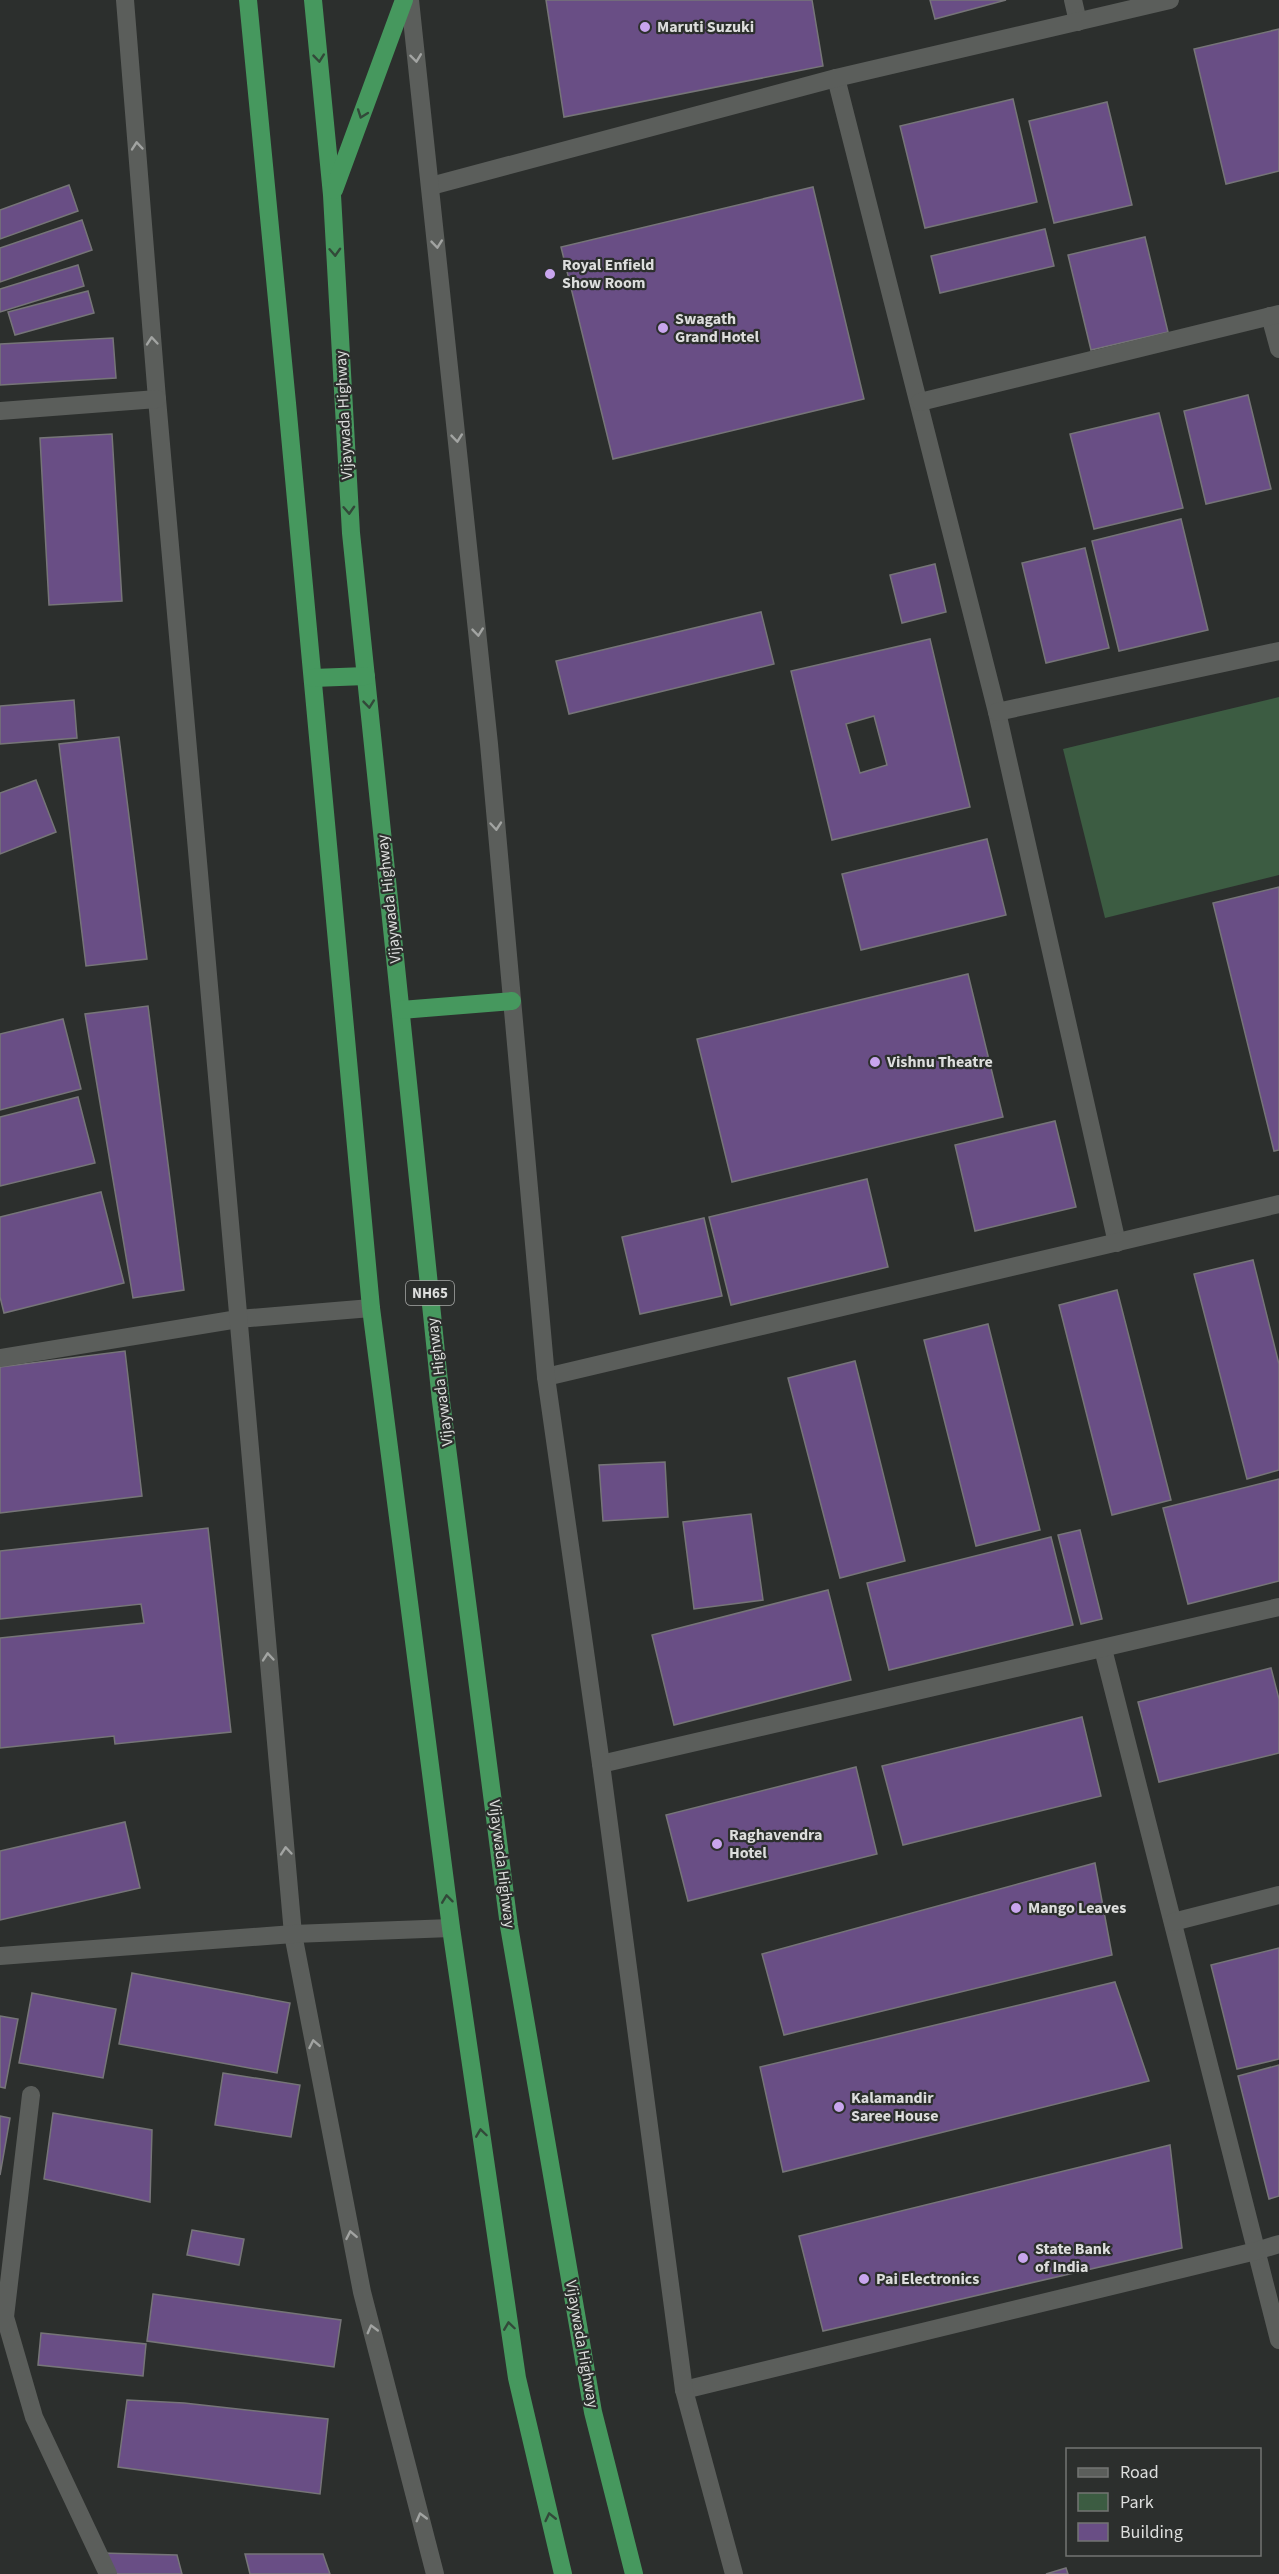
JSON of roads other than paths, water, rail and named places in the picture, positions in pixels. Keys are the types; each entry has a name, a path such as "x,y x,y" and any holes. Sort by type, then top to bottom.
{"highway":[{"path":"248,0 370,1308 451,1928 517,2378 563,2574"},
{"name":"Vijaywada Highway","path":"313,0 332,195 351,533 441,1401 509,1926 594,2412 634,2574"},
{"path":"332,195 405,0"},
{"path":"313,678 366,676"},
{"path":"401,1010 512,1001"}],"street":[{"path":"125,0 157,399 293,1934 362,2292 435,2574"},
{"path":"410,0 489,744 546,1377 601,1764 684,2390 734,2574"},
{"path":"1072,0 1078,22"},
{"path":"431,186 836,78 1170,0"},
{"path":"836,78 997,712 1117,1243"},
{"path":"920,402 1274,315 1279,349"},
{"path":"0,411 157,399"},
{"path":"997,712 1279,651"},
{"path":"546,1377 1279,1204"},
{"path":"0,1358 238,1319 370,1308"},
{"path":"601,1764 1279,1607"},
{"path":"1103,1649 1279,2340"},
{"path":"1173,1922 1279,1894"},
{"path":"0,1956 293,1934 451,1928"},
{"path":"31,2095 2,2317 34,2417 108,2574"},
{"path":"684,2390 1256,2252 1279,2244"}],"place":[{"name":"Maruti Suzuki","path":"645,27"},
{"name":"Royal Enfield Show Room","path":"550,274"},
{"name":"Swagath Grand Hotel","path":"663,328"},
{"name":"Vishnu Theatre","path":"875,1062"},
{"name":"Raghavendra Hotel","path":"717,1844"},
{"name":"Mango Leaves","path":"1016,1908"},
{"name":"Kalamandir Saree House","path":"839,2107"},
{"name":"State Bank of India","path":"1023,2258"},
{"name":"Pai Electronics","path":"864,2279"}]}
